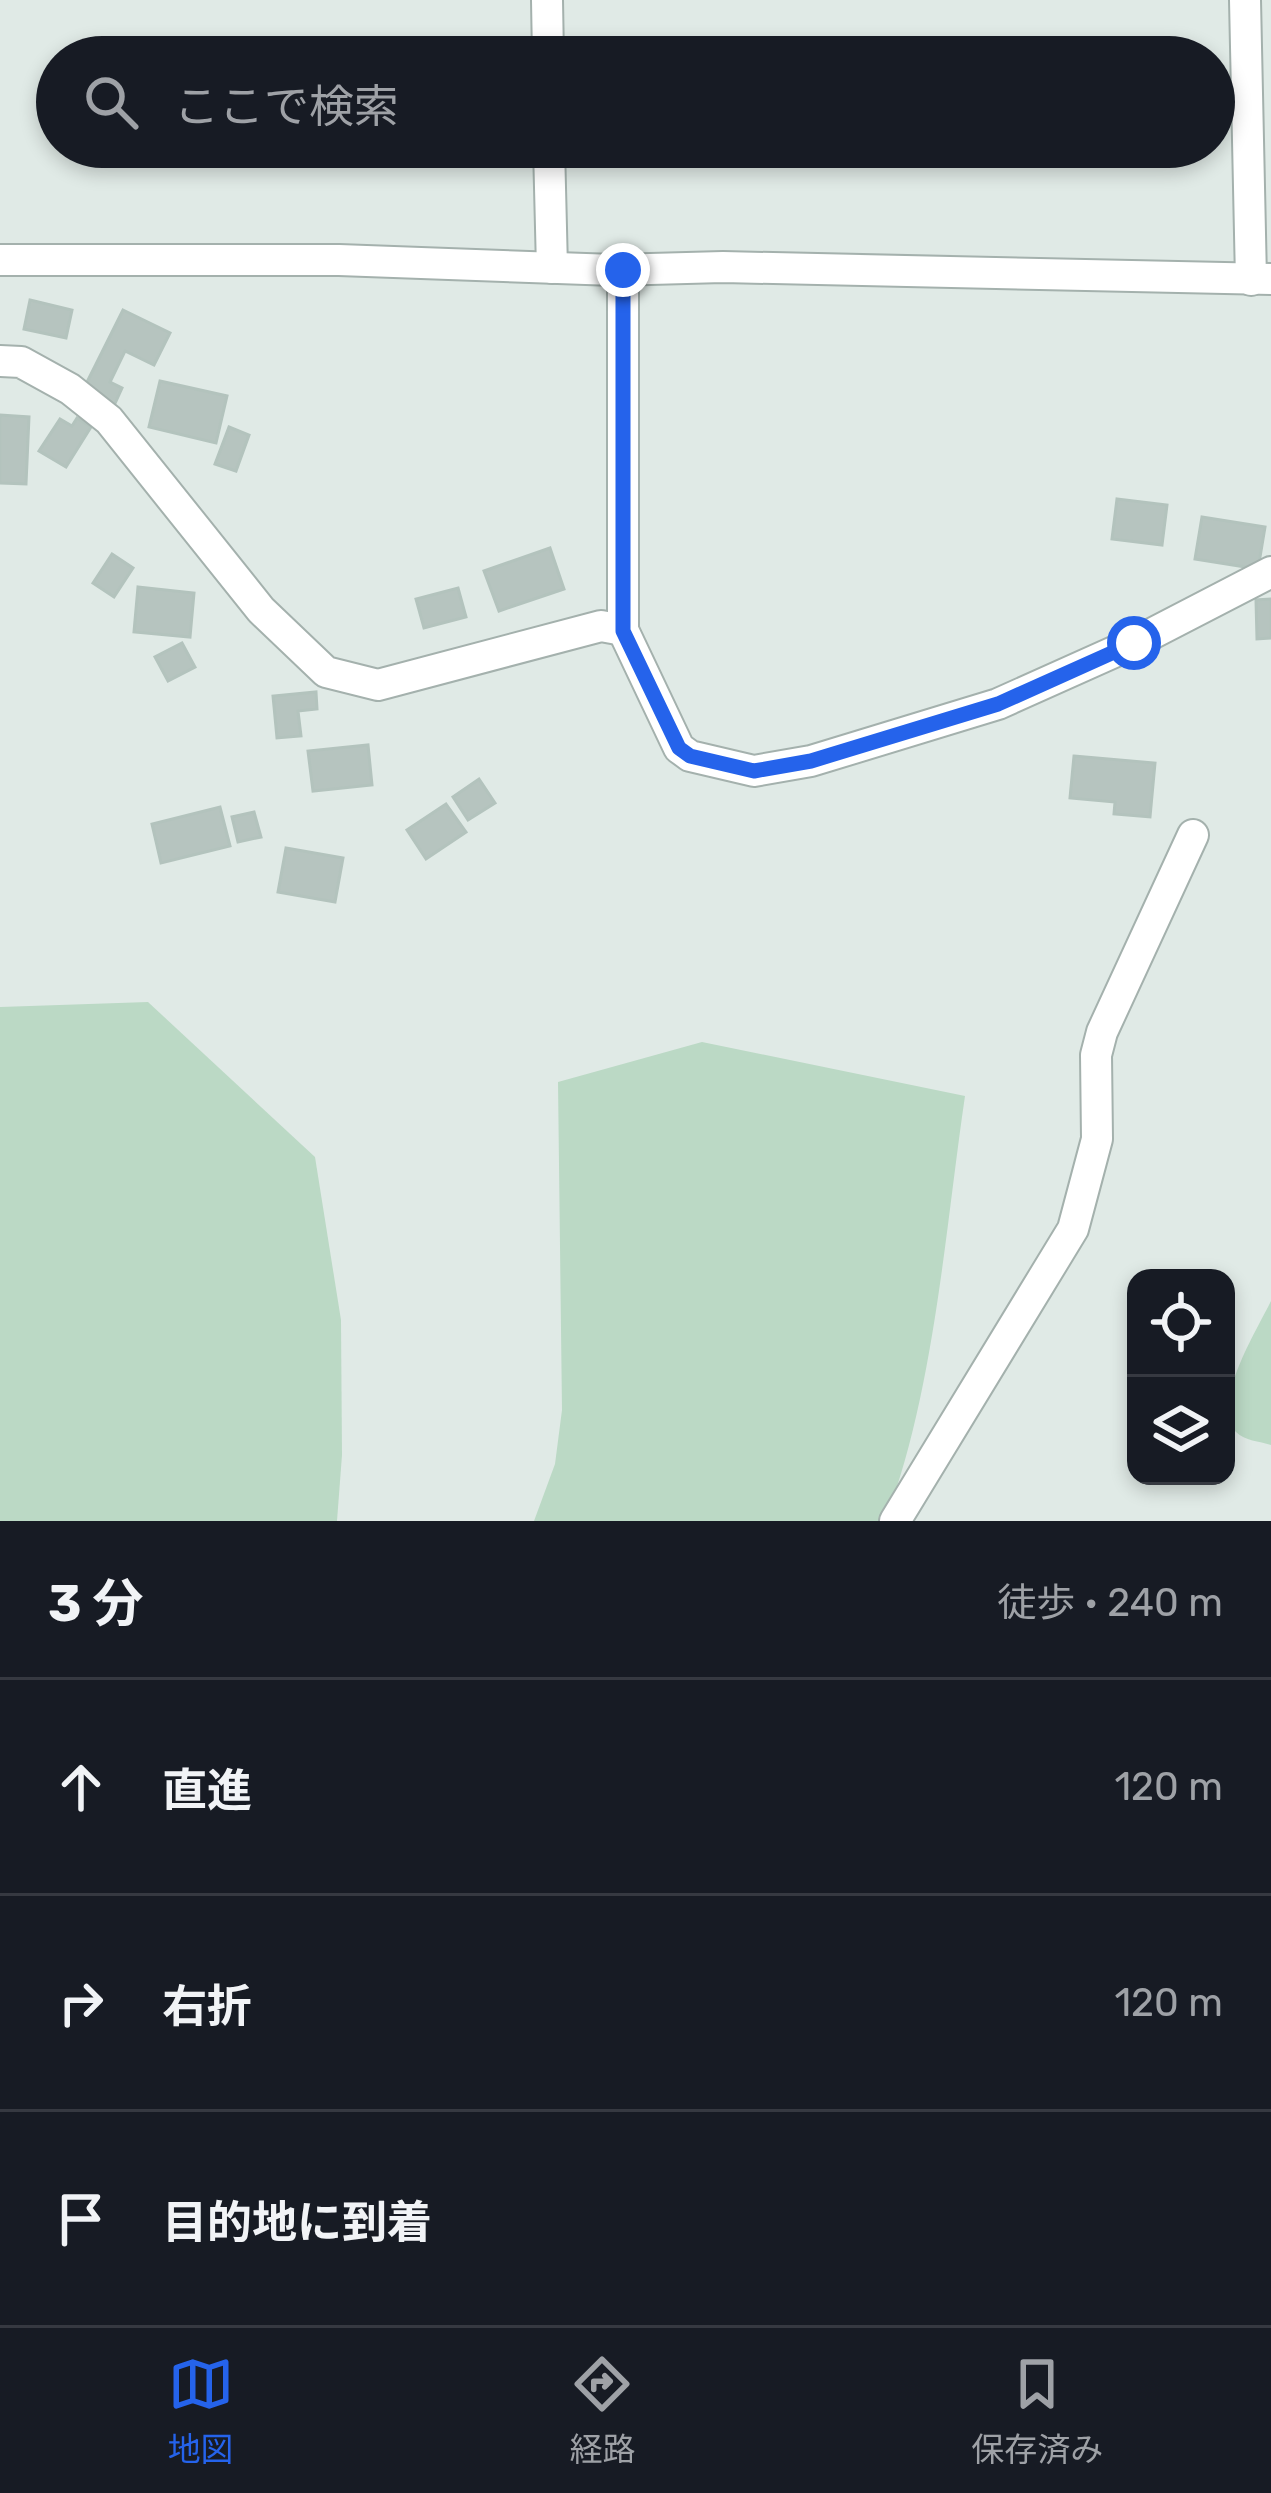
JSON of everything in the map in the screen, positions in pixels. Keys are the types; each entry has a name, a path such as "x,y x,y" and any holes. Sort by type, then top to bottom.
{"street":[{"path":"547,0 548,36"},
{"path":"0,260 339,260 623,270 723,267 1261,279 1245,0"},
{"path":"550,168 552,268"},
{"path":"623,270 623,631 679,748 690,756 754,771 811,761 998,704 1134,643 1271,572"},
{"path":"0,361 22,362 70,389 109,420 261,610 326,672 378,685 601,626 623,631"},
{"path":"895,1521 1073,1229 1097,1139 1096,1055 1102,1032 1193,835"}],"green space":[{"path":"148,1002 315,1157 341,1320 342,1455 337,1521 0,1521 0,1007"},
{"path":"702,1042 965,1096 927,1366 885,1521 534,1521 555,1464 562,1410 558,1082"},
{"path":"1271,1301 1271,1445 1235,1430 1238,1367"}],"building":[{"path":"30,300 72,310 66,338 24,329"},
{"path":"123,310 170,333 154,365 125,351 110,382 122,388 112,410 81,394"},
{"path":"160,381 227,396 216,443 149,427"},
{"path":"0,415 29,417 26,484 0,483"},
{"path":"77,418 91,427 66,467 39,451 60,419 72,426"},
{"path":"229,427 249,435 236,471 215,464"},
{"path":"1117,499 1167,505 1162,545 1112,539"},
{"path":"1202,517 1265,527 1258,569 1195,559"},
{"path":"550,548 564,589 499,611 484,571"},
{"path":"112,554 133,568 114,597 93,583"},
{"path":"138,587 194,593 190,637 134,632"},
{"path":"458,588 466,617 424,628 416,599"},
{"path":"1271,599 1271,638 1257,639 1256,600"},
{"path":"182,643 195,667 168,681 155,657"},
{"path":"316,692 317,709 298,711 301,736 277,738 273,696"},
{"path":"368,745 372,785 313,791 308,751"},
{"path":"1074,756 1155,763 1150,817 1114,814 1115,802 1070,798"},
{"path":"479,779 495,803 468,820 453,797"},
{"path":"446,804 466,832 426,859 407,830"},
{"path":"220,807 230,846 161,863 152,824"},
{"path":"254,812 261,837 238,842 232,817"},
{"path":"286,848 343,858 335,902 278,892"}],"route":[{"path":"623,270 623,631 679,748 690,756 754,771 811,761 998,704 1134,643"}]}
